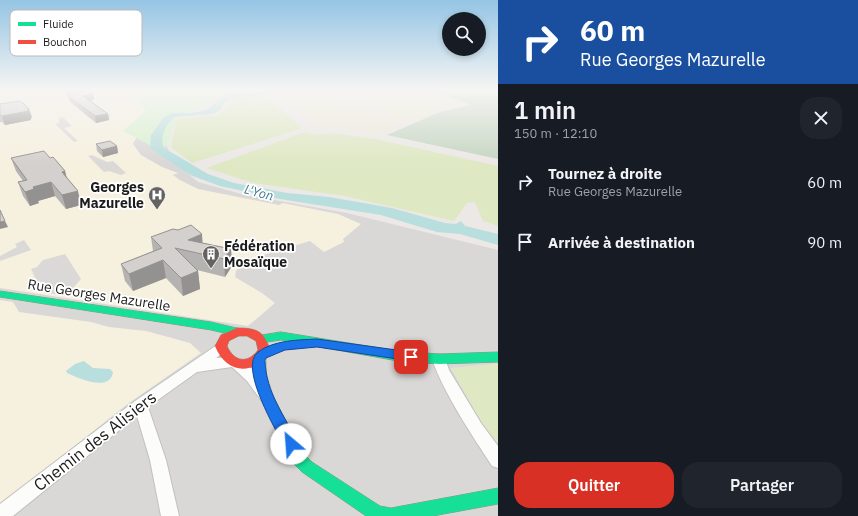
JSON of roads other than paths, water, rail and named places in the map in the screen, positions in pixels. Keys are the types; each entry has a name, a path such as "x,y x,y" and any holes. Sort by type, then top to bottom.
{"main road":[{"name":"Rue Georges Mazurelle","path":"0,294 211,326 237,332"},
{"name":"Rue Georges Mazurelle","path":"195,324 213,332 221,345"},
{"path":"317,343 280,347 248,364 234,363 225,358 221,345 231,334 237,332 249,332 261,339 281,336 398,356 439,359 498,357"},
{"path":"260,357 264,350 261,339"},
{"path":"266,396 297,456 307,467 377,514 391,516 498,496"}],"street":[{"name":"Chemin des Alisiers","path":"0,515 140,405 192,370 221,345"},
{"path":"260,357 259,375 266,396"},
{"path":"439,359 443,371 476,428 498,460"},
{"name":"Chemin des Alisiers","path":"192,370 212,364 234,363"},
{"path":"234,363 252,377 266,396"},
{"path":"140,405 151,434 162,473 170,516"}],"water":[{"name":"L'Yon","path":"168,115 199,115 174,117 164,131 162,140 164,148 208,174 234,183 287,193 329,197 392,208 445,223 456,224 461,221 465,226 498,234 498,245 460,234 437,232 381,215 280,199 220,186 190,175 150,148 151,135 164,117"},
{"path":"84,361 93,368 110,369 113,372 111,378 106,382 100,383 78,378 67,373 66,371 75,364"}],"place":[{"name":"Georges Mazurelle","path":"157,210"},
{"name":"Fédération Mosaïque","path":"211,269"}]}
